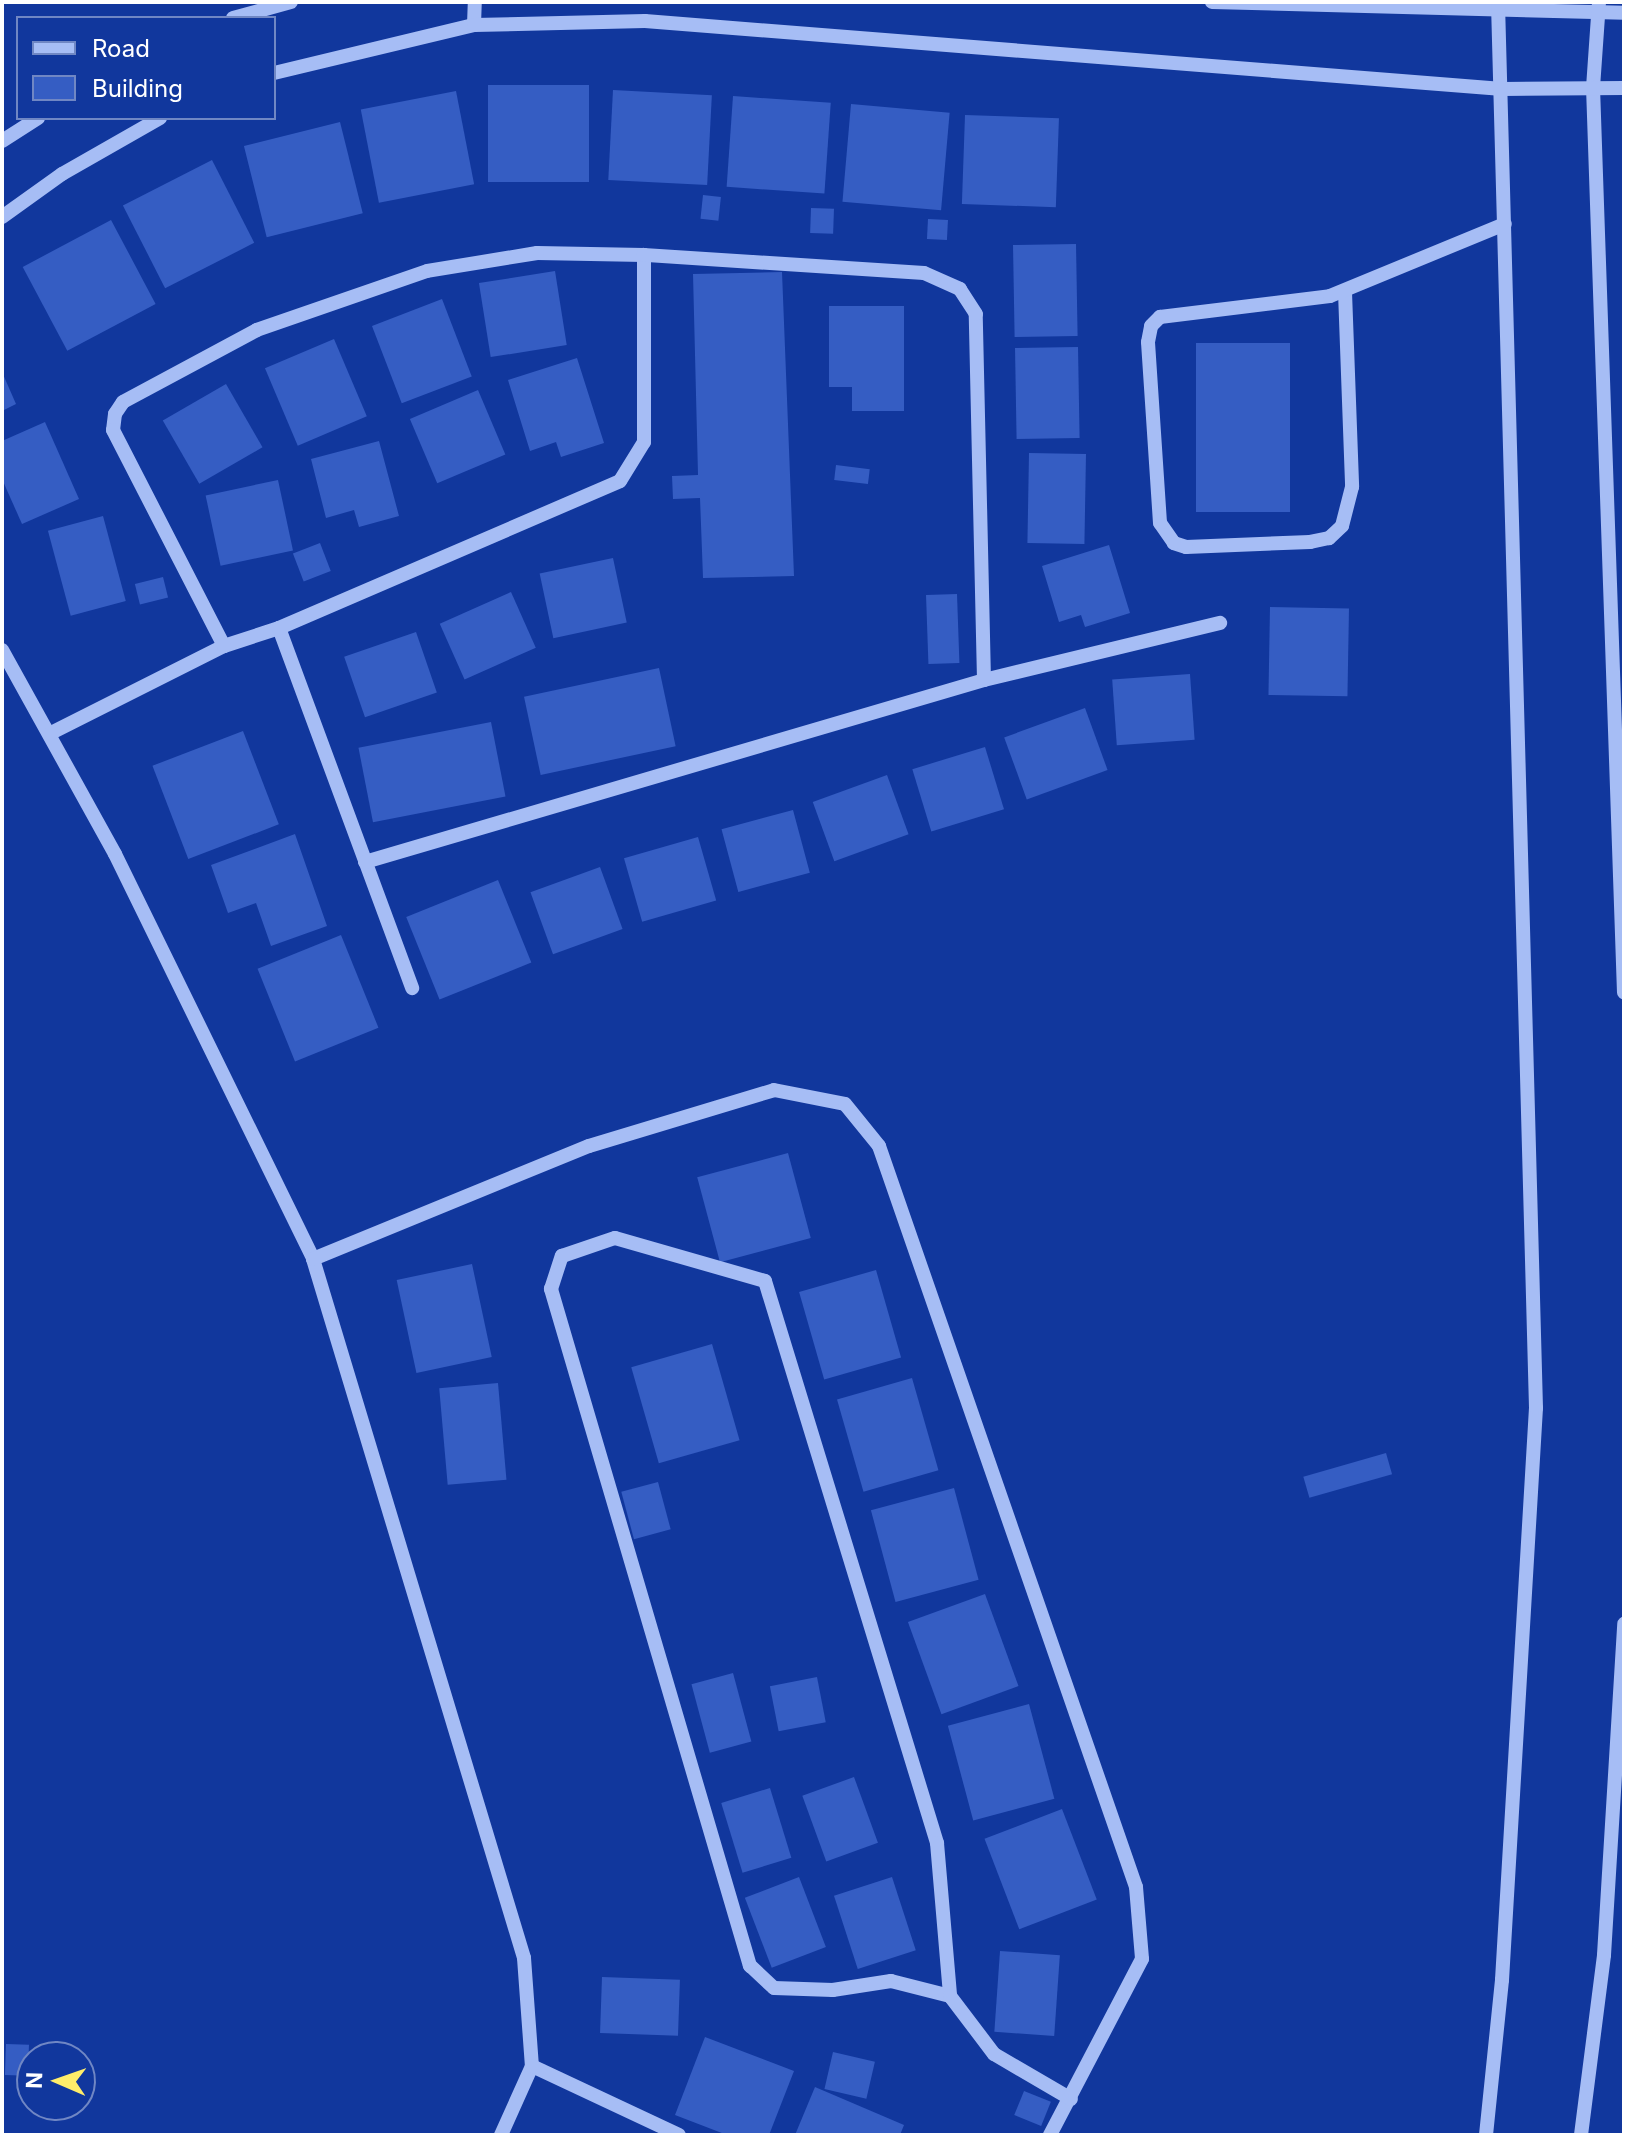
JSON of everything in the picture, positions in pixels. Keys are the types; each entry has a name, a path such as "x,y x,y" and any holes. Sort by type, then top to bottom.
{"street":[{"path":"240,16 291,2"},
{"path":"474,25 475,2"},
{"path":"1212,2 1599,7 1624,13"},
{"path":"1486,2135 1502,1980 1536,1408 1498,7"},
{"path":"1599,7 1593,87 1624,992"},
{"path":"276,73 474,25 645,21 1502,89 1624,88"},
{"path":"2,141 35,120"},
{"path":"2,217 62,174 156,120"},
{"path":"1345,292 1352,487 1342,526 1329,538 1310,542 1186,547 1174,543 1160,523 1151,326 1172,313 1345,292 1505,224"},
{"path":"224,646 113,430 115,414 123,402 257,330 427,271 537,253 644,255 924,273 960,289 976,314 984,680"},
{"path":"51,733 224,646 279,628 620,481 644,442 644,255"},
{"path":"365,862 984,680 1220,623"},
{"path":"279,628 412,988"},
{"path":"2,650 51,733 313,1259 524,1958 532,2066 501,2135"},
{"path":"313,1259 589,1146 774,1090 845,1104 879,1146 1136,1887 1142,1959 1050,2135"},
{"path":"950,1996 891,1981 833,1990 774,1988 750,1966 551,1289 562,1256 615,1238 765,1281 937,1843 950,1996 994,2054 1071,2099"},
{"path":"1581,2135 1604,1955 1624,1624"},
{"path":"532,2066 679,2135"}],"building":[{"path":"488,85 589,85 589,182 488,182"},
{"path":"613,90 712,95 707,185 608,180"},
{"path":"456,91 474,184 379,203 361,110"},
{"path":"733,96 831,103 824,194 727,187"},
{"path":"851,104 950,113 941,210 842,202"},
{"path":"965,115 1059,118 1056,207 962,204"},
{"path":"340,122 363,213 267,237 244,146"},
{"path":"212,160 254,243 165,288 123,205"},
{"path":"703,195 721,197 718,221 700,219"},
{"path":"811,208 834,209 833,234 810,233"},
{"path":"928,219 948,220 947,240 927,239"},
{"path":"111,220 156,304 67,351 23,267"},
{"path":"1076,244 1078,336 1015,337 1013,245"},
{"path":"555,271 567,345 491,357 479,283"},
{"path":"782,272 794,576 703,578 700,498 673,499 672,476 698,475 693,274"},
{"path":"442,299 472,376 402,403 372,326"},
{"path":"829,306 904,306 904,411 852,411 852,387 829,387"},
{"path":"334,339 367,416 298,446 265,368"},
{"path":"1196,343 1290,343 1290,512 1196,512"},
{"path":"1078,347 1080,438 1017,439 1015,348"},
{"path":"577,358 604,443 561,457 556,442 530,451 508,380"},
{"path":"2,372 16,404 2,411"},
{"path":"226,384 262,447 199,484 163,420"},
{"path":"478,390 505,454 437,483 410,419"},
{"path":"45,422 79,499 22,524 2,479 2,441"},
{"path":"379,441 399,516 359,527 354,510 326,518 311,459"},
{"path":"1029,453 1086,454 1084,544 1027,543"},
{"path":"836,465 870,469 868,484 834,480"},
{"path":"278,480 293,550 221,566 206,495"},
{"path":"103,516 126,601 71,616 48,531"},
{"path":"320,543 331,571 304,581 293,553"},
{"path":"1109,545 1130,613 1085,627 1081,615 1059,622 1042,566"},
{"path":"613,558 627,623 553,638 540,574"},
{"path":"163,577 168,597 140,604 135,584"},
{"path":"511,592 536,648 465,679 440,624"},
{"path":"957,594 959,663 928,664 926,595"},
{"path":"1270,607 1349,608 1347,696 1268,695"},
{"path":"416,632 437,693 365,717 344,657"},
{"path":"659,668 676,746 541,775 524,697"},
{"path":"1190,674 1195,740 1117,745 1112,679"},
{"path":"1085,708 1108,770 1027,799 1004,737"},
{"path":"491,722 506,797 373,822 358,748"},
{"path":"243,731 279,824 188,859 152,766"},
{"path":"985,747 1004,809 931,831 912,769"},
{"path":"887,775 909,834 834,861 813,802"},
{"path":"793,810 810,873 738,892 722,829"},
{"path":"295,834 327,926 271,946 256,903 228,913 211,865"},
{"path":"698,837 716,900 642,922 624,858"},
{"path":"600,867 623,929 553,954 530,892"},
{"path":"498,880 531,963 440,1000 406,917"},
{"path":"341,935 378,1028 295,1061 258,969"},
{"path":"788,1153 811,1238 720,1262 697,1177"},
{"path":"472,1264 492,1357 416,1373 397,1280"},
{"path":"876,1270 901,1357 824,1380 799,1292"},
{"path":"712,1344 740,1440 659,1463 631,1367"},
{"path":"912,1378 938,1470 863,1492 837,1399"},
{"path":"498,1383 506,1480 448,1485 439,1388"},
{"path":"1386,1453 1392,1474 1309,1498 1303,1477"},
{"path":"658,1482 671,1529 634,1539 621,1492"},
{"path":"954,1488 979,1580 896,1602 871,1510"},
{"path":"985,1594 1019,1686 941,1714 908,1622"},
{"path":"733,1673 751,1742 710,1753 691,1684"},
{"path":"817,1677 826,1722 779,1731 770,1686"},
{"path":"1029,1704 1054,1799 973,1820 948,1726"},
{"path":"854,1777 878,1843 826,1862 802,1796"},
{"path":"770,1788 791,1858 743,1873 721,1803"},
{"path":"1062,1809 1097,1900 1019,1929 985,1839"},
{"path":"799,1877 826,1947 772,1968 745,1898"},
{"path":"892,1877 916,1950 858,1969 834,1896"},
{"path":"1000,1951 1060,1955 1054,2036 994,2032"},
{"path":"602,1977 680,1980 678,2036 600,2033"},
{"path":"705,2037 794,2071 769,2135 727,2135 675,2115"},
{"path":"6,2044 16,2044 16,2075 5,2075"},
{"path":"833,2052 875,2062 866,2099 824,2089"},
{"path":"815,2087 904,2125 900,2135 795,2135"},
{"path":"1024,2091 1051,2102 1041,2126 1014,2115"}]}
